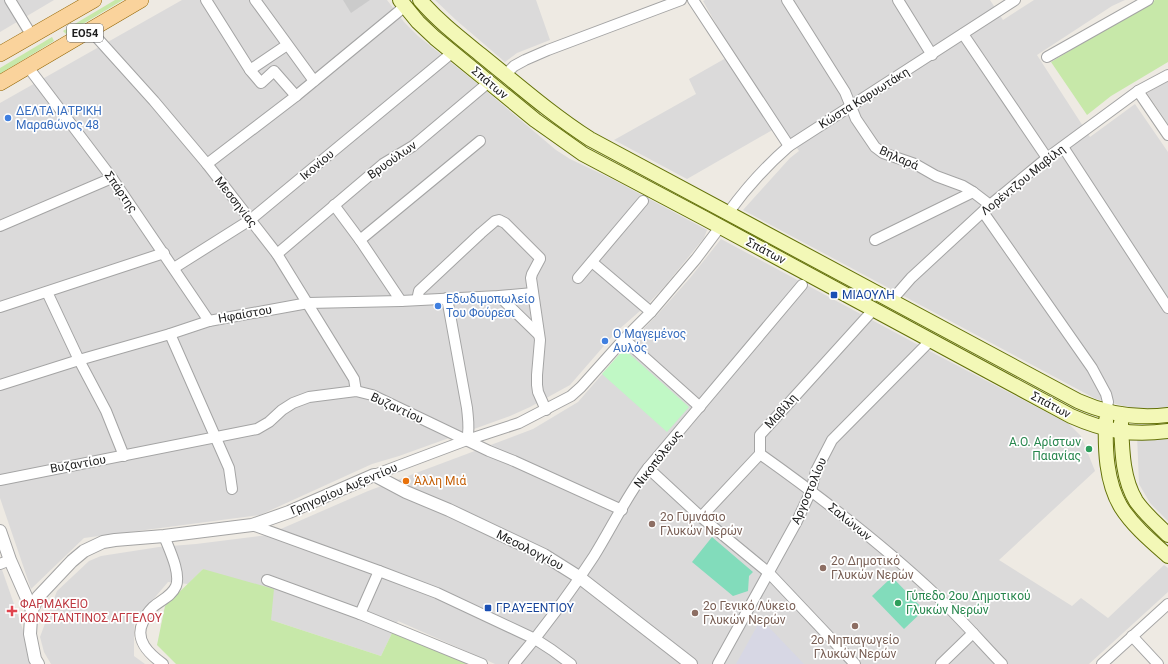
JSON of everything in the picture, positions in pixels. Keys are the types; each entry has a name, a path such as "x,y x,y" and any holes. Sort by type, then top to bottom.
{"main road":[{"name":"ΕΟ54","path":"0,54 94,0"},
{"name":"ΕΟ54","path":"0,83 141,0"},
{"name":"Σπάτων","path":"420,0 440,20 505,75 558,117 590,139 1078,401 1093,408 1121,415 1137,417 1168,415"},
{"name":"Σπάτων","path":"402,3 418,22 453,52 540,124 583,154 1090,425 1122,432 1146,434 1168,431"},
{"path":"1106,411 1109,472 1117,500 1139,529 1168,556"},
{"path":"1121,415 1125,470 1131,492 1143,509 1168,535"}],"street":[{"path":"10,0 32,36"},
{"path":"206,0 250,70 261,83 274,71"},
{"path":"255,0 314,81"},
{"path":"505,75 514,66 548,50 681,0"},
{"path":"693,0 789,146"},
{"name":"Βηλαρά","path":"787,0 845,92 856,119 875,147 915,164 954,184 963,186 973,192 987,208 1092,368 1106,394 1108,402 1106,411"},
{"path":"898,0 932,55"},
{"name":"Κώστα Καρυωτάκη","path":"728,213 778,155 789,146 932,55 963,34 1001,4 1015,0"},
{"path":"1047,57 1148,0"},
{"path":"207,164 296,96 402,3"},
{"name":"Μεσσηνίας","path":"90,30 154,101 207,164 277,254 354,379 356,391"},
{"path":"963,34 1047,158"},
{"path":"250,70 287,45"},
{"name":"Ικονίου","path":"174,268 250,220 453,52"},
{"path":"265,60 296,96"},
{"name":"Σπάρτης","path":"28,67 112,178 209,320"},
{"name":"Λορέντζου Μαβίλη","path":"891,300 911,278 987,208 1047,158 1138,91 1168,74"},
{"name":"Βρυούλων","path":"277,254 383,164 413,146 489,82"},
{"path":"1138,91 1168,135"},
{"path":"360,240 480,141"},
{"path":"1063,147 1168,308"},
{"path":"0,226 112,178"},
{"path":"875,240 973,192"},
{"path":"578,278 643,201"},
{"path":"334,205 360,240 401,301"},
{"path":"417,300 419,291 482,233 496,221 499,220 505,223 540,258 540,261 532,276 540,346 537,363 537,385 538,392 546,410"},
{"name":"Γρηγορίου Αυξεντίου","path":"32,610 38,597 72,561 84,551 103,542 252,525 289,512 374,475 467,440 519,423 546,410 571,396 581,387 624,339 651,312 696,259 720,227"},
{"path":"0,307 164,253"},
{"path":"592,262 651,312"},
{"name":"Νικοπόλεως","path":"514,664 535,639 579,577 622,510 640,478 802,285"},
{"path":"46,292 106,411 124,456"},
{"name":"Ηφαίστου","path":"0,385 79,360 170,334 209,320 308,303 401,301 533,293"},
{"path":"499,296 539,335"},
{"path":"447,298 467,408 469,434 467,440"},
{"name":"Μαβίλη","path":"760,454 760,435 874,309"},
{"path":"170,334 229,468 232,489"},
{"path":"624,339 700,406"},
{"name":"Αργοστολίου","path":"718,664 797,521 811,491 816,471 832,440 930,340"},
{"name":"Βυζαντίου","path":"0,480 257,429 269,422 282,410 293,403 309,397 356,391 372,396 622,510"},
{"path":"701,517 760,454"},
{"name":"Σαλώνων","path":"760,454 837,511 901,564 947,606 1002,664"},
{"path":"648,468 701,517 768,573 855,664"},
{"name":"Μεσολογγίου","path":"374,475 406,492 449,510 544,555 579,577 691,664"},
{"path":"252,525 437,593 535,639 571,664"},
{"path":"0,531 5,562 32,610 30,634 34,662"},
{"path":"163,664 153,657 146,649 140,634 145,616 152,608 167,597 176,586 176,570 164,536"},
{"path":"360,614 379,571"},
{"path":"267,580 360,614 482,664"},
{"path":"1102,664 1168,604"},
{"path":"941,664 973,633"},
{"path":"1132,636 1158,664"}],"shaded area":[{"path":"0,0 54,0 0,32"},
{"path":"182,0 387,0 404,22 418,36 478,84 556,150 570,159 612,179 707,230 704,238 664,287 649,303 616,332 570,385 530,407 510,416 399,456 372,464 260,515 84,538 31,589 0,498 0,103"},
{"path":"343,0 370,0 351,13"},
{"path":"435,0 536,0 550,40 517,53 505,62"},
{"path":"990,0 1003,20 1034,0 1125,0 1112,6 1037,55 1090,137 1135,104 1168,152 1168,521 1150,503 1139,484 1136,409 1096,399 743,210 790,158 799,151 781,125 687,179 614,140 696,94 689,79 733,54 703,1"},
{"path":"1168,81 1168,124 1147,93"},
{"path":"721,239 1069,424 1081,436 1095,471 999,560 1072,606 1081,598 1108,618 1164,565 1168,568 1168,592 1089,664 495,664 398,621 381,656 271,620 203,569 188,584 168,582 134,622 134,656 145,664 51,664 44,652 40,637 57,591 89,561 101,556 159,547 267,535 368,491 533,429 578,402 624,349 690,278"},
{"path":"0,564 22,627 33,664 0,664"},
{"path":"761,619 804,664 736,664"}],"green space":[{"path":"115,0 123,0 66,34 63,31"},
{"path":"1155,0 1168,0 1168,62 1111,96 1087,115 1051,62"},
{"path":"52,37 54,41 0,74 0,68"},
{"path":"624,349 689,407 667,432 602,374"},
{"path":"712,537 753,572 749,576 748,591 733,596 692,562"},
{"path":"203,569 274,589 271,620 381,656 393,631 468,664 176,664 157,645 165,606"},
{"name":"Γύπεδο 2ου Δημοτικού Γλυκών Νερών","path":"892,577 924,610 904,629 872,596"}],"place":[{"name":"ΔΕΛΤΑ ΙΑΤΡΙΚΗ Μαραθώνος 48","path":"8,118"},
{"name":"ΜΙΑΟΥΛΗ","path":"834,295"},
{"name":"Εδωδιμοπωλείο Του Φούρεσι","path":"438,306"},
{"name":"Ο Μαγεμένος Αυλός","path":"605,341"},
{"name":"Α.Ο. Αρίστων Παιανίας","path":"1089,449"},
{"name":"Άλλη Μιά","path":"406,481"},
{"name":"2ο Γυμνάσιο Γλυκών Νερών","path":"652,524"},
{"name":"2ο Δημοτικό Γλυκών Νερών","path":"823,568"},
{"name":"Γύπεδο 2ου Δημοτικού Γλυκών Νερών","path":"898,603"},
{"name":"ΓΡ.ΑΥΞΕΝΤΙΟΥ","path":"488,608"},
{"name":"ΦΑΡΜΑΚΕΙΟ ΚΩΝΣΤΑΝΤΙΝΟΣ ΑΓΓΕΛΟΥ","path":"12,611"},
{"name":"2ο Γενικό Λύκειο Γλυκών Νερών","path":"695,613"},
{"name":"2ο Νηπιαγωγείο Γλυκών Νερών","path":"855,626"}]}
